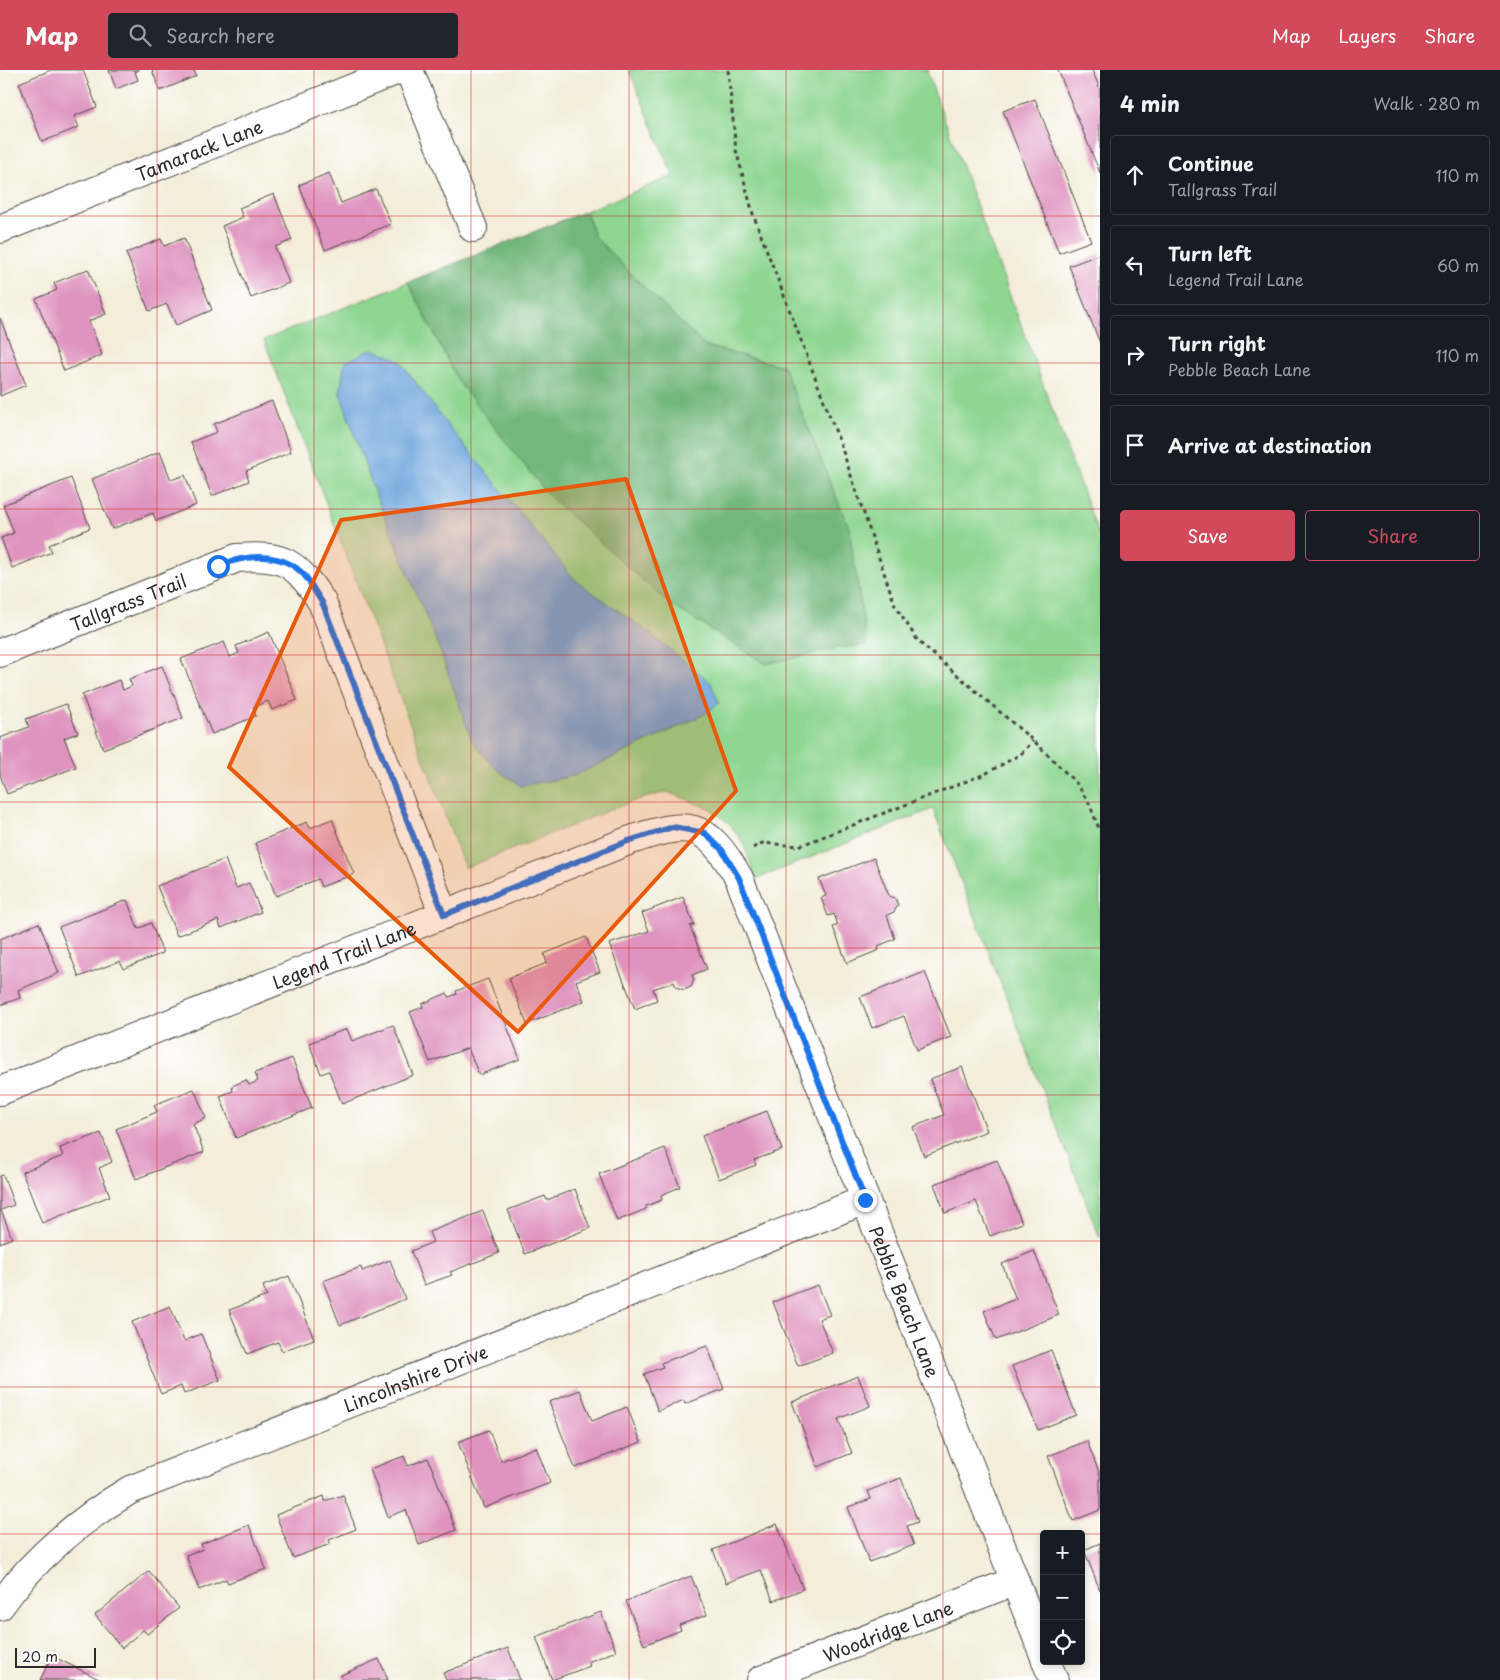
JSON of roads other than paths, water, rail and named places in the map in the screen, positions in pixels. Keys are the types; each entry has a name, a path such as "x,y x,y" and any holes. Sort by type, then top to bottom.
{"street":[{"name":"Tamarack Lane","path":"0,229 398,70"},
{"path":"409,70 473,228"},
{"name":"Tallgrass Trail","path":"0,653 237,558 261,556 282,560 304,575 322,602 444,915"},
{"name":"Legend Trail Lane","path":"0,1091 646,835 673,827 689,829"},
{"name":"Pebble Beach Lane","path":"689,829 705,833 722,850 739,878 1040,1645"},
{"name":"Lincolnshire Drive","path":"0,1606 53,1547 100,1508 130,1490 865,1200"},
{"name":"Woodridge Lane","path":"761,1680 1015,1581"},
{"path":"1048,1665 1054,1680"}],"water":[{"path":"372,349 398,359 446,423 575,580 652,635 711,683 719,703 703,715 574,776 521,786 496,769 472,741 440,650 375,493 340,393 345,362"}]}
